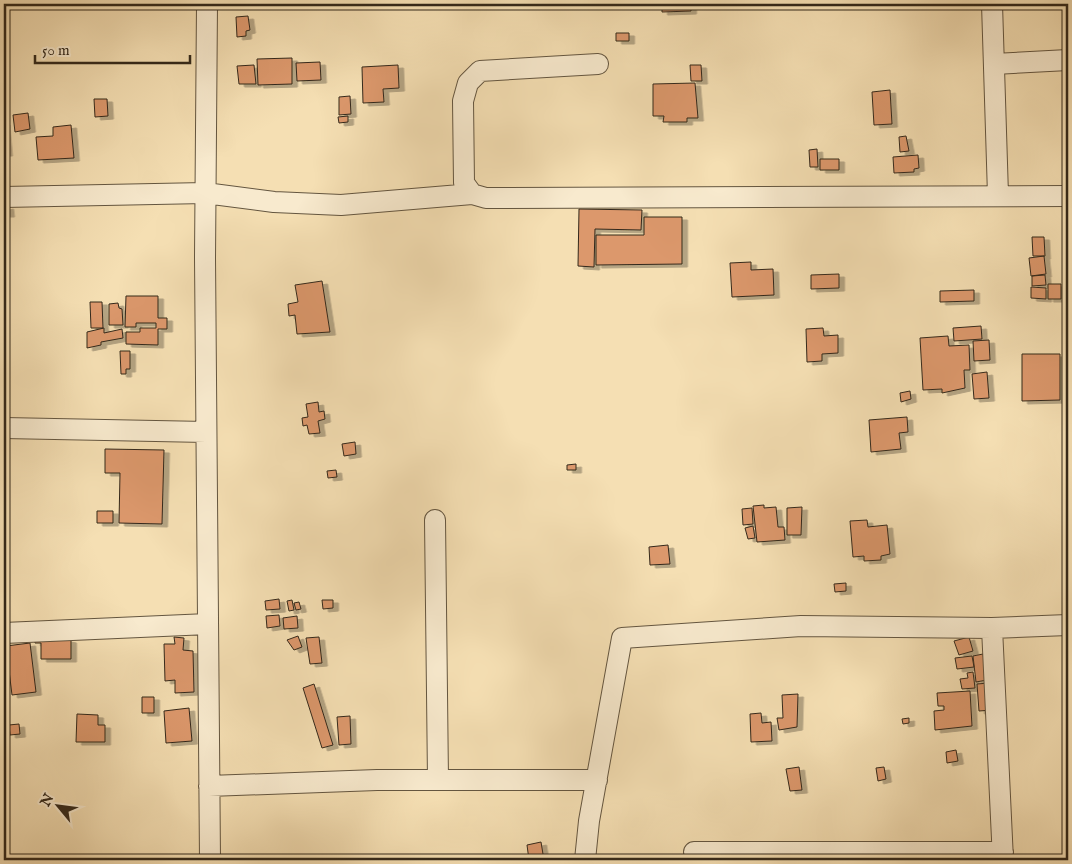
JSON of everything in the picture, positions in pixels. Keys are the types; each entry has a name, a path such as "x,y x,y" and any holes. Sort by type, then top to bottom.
{"street":[{"path":"207,4 206,432 210,860"},
{"path":"992,4 998,195"},
{"path":"994,64 1068,60"},
{"path":"472,194 464,183 463,101 468,84 480,71 598,64"},
{"path":"4,197 206,193 274,202 341,205 472,194 486,198 1068,196"},
{"path":"4,428 206,432"},
{"path":"435,520 438,780"},
{"path":"4,633 208,624"},
{"path":"586,860 597,780 622,638 801,626 992,628 1068,625"},
{"path":"694,852 1003,856 992,628"},
{"path":"209,786 377,780 597,780"}],"building":[{"path":"662,4 691,4 691,11 662,12"},
{"path":"248,16 250,30 246,31 246,36 237,37 236,17"},
{"path":"616,33 629,33 629,41 616,41"},
{"path":"292,58 292,84 258,85 257,59"},
{"path":"320,62 321,80 297,81 296,63"},
{"path":"254,65 256,84 239,84 237,66"},
{"path":"398,65 399,88 383,89 384,102 363,103 362,67"},
{"path":"690,65 701,65 702,81 691,81"},
{"path":"695,83 698,118 687,118 687,122 663,122 664,116 653,116 653,84"},
{"path":"890,90 892,124 874,125 872,92"},
{"path":"350,96 351,114 339,115 339,97"},
{"path":"94,99 107,99 108,116 95,117"},
{"path":"28,113 30,129 15,132 13,115"},
{"path":"348,116 348,122 339,123 338,117"},
{"path":"4,122 7,153 4,153"},
{"path":"71,125 74,158 38,160 36,137 53,136 53,127"},
{"path":"906,136 909,151 900,152 899,137"},
{"path":"817,149 818,167 810,167 809,150"},
{"path":"918,155 919,168 914,169 914,172 894,173 893,157"},
{"path":"820,159 839,159 839,170 820,170"},
{"path":"8,206 9,214 4,214 4,207"},
{"path":"579,209 642,210 641,230 595,229 594,267 578,266"},
{"path":"644,217 682,217 682,264 596,265 596,235 644,235"},
{"path":"1032,237 1044,237 1045,256 1033,256"},
{"path":"1044,256 1046,274 1031,276 1029,258"},
{"path":"751,262 751,270 773,269 774,295 732,297 730,263"},
{"path":"839,274 839,288 811,289 811,275"},
{"path":"1045,275 1046,285 1032,286 1032,276"},
{"path":"322,281 330,332 297,334 295,315 289,316 288,304 298,302 295,285"},
{"path":"1048,284 1061,284 1061,299 1048,299"},
{"path":"1031,287 1046,288 1046,299 1031,298"},
{"path":"974,290 974,301 940,302 940,291"},
{"path":"126,296 158,296 158,318 167,318 167,329 158,329 158,345 126,344 126,332 140,332 140,328 156,328 156,323 136,323 136,327 125,327"},
{"path":"90,302 102,302 103,328 91,328"},
{"path":"118,303 119,308 122,309 123,325 109,325 109,304"},
{"path":"981,326 982,339 954,341 953,328"},
{"path":"104,328 104,333 122,329 123,338 101,342 101,345 87,348 87,332"},
{"path":"823,328 824,336 838,335 838,353 822,354 822,361 807,362 806,329"},
{"path":"948,336 949,346 969,345 970,370 964,370 965,388 942,393 942,389 923,390 920,338"},
{"path":"989,340 990,360 974,361 973,341"},
{"path":"120,351 130,351 130,369 126,369 126,374 121,374"},
{"path":"1022,354 1060,354 1060,400 1022,401"},
{"path":"987,372 989,398 974,399 972,374"},
{"path":"910,391 911,399 901,402 900,393"},
{"path":"318,402 319,412 324,411 325,419 318,421 320,433 309,434 307,425 303,426 302,418 308,417 306,404"},
{"path":"907,417 908,432 899,433 901,449 871,452 869,420"},
{"path":"355,442 356,454 344,456 342,444"},
{"path":"105,449 164,450 162,524 119,523 120,473 105,473"},
{"path":"576,464 576,470 567,470 567,465"},
{"path":"336,470 337,477 328,478 327,471"},
{"path":"764,505 764,508 776,507 778,527 784,527 785,540 757,542 753,506"},
{"path":"802,507 801,535 787,535 787,508"},
{"path":"752,508 753,524 743,525 742,509"},
{"path":"97,511 113,511 113,523 97,523"},
{"path":"867,520 868,527 887,525 890,554 881,556 881,560 864,561 864,556 853,557 850,521"},
{"path":"753,526 755,538 748,539 745,528"},
{"path":"668,545 670,564 650,565 649,547"},
{"path":"846,583 846,591 835,592 834,584"},
{"path":"279,599 280,609 266,610 265,601"},
{"path":"292,600 294,610 289,611 287,601"},
{"path":"322,600 333,600 333,608 323,609"},
{"path":"299,602 301,609 296,610 294,603"},
{"path":"279,615 280,626 267,628 266,616"},
{"path":"297,616 298,628 284,629 283,618"},
{"path":"35,634 71,640 71,659 41,659 41,643 35,643"},
{"path":"298,636 302,647 294,650 287,640"},
{"path":"174,637 184,638 183,650 193,651 194,692 175,693 175,680 165,681 164,644 175,644"},
{"path":"319,637 322,663 310,664 306,638"},
{"path":"969,637 973,651 959,655 954,641"},
{"path":"30,643 36,692 12,695 6,646"},
{"path":"983,654 987,680 976,682 973,656"},
{"path":"972,656 974,667 957,669 955,658"},
{"path":"973,672 975,688 962,689 960,679 968,678 967,673"},
{"path":"989,683 992,710 979,711 977,684"},
{"path":"314,684 333,745 322,748 303,688"},
{"path":"970,691 972,726 935,730 934,711 944,710 944,706 938,706 937,693"},
{"path":"798,694 797,727 779,730 777,718 783,718 782,695"},
{"path":"142,697 154,697 154,713 142,713"},
{"path":"189,708 192,741 166,743 164,711"},
{"path":"761,713 762,723 771,722 772,741 751,742 750,714"},
{"path":"77,714 98,715 98,725 105,725 105,742 76,742"},
{"path":"350,716 351,744 339,745 337,717"},
{"path":"909,718 909,723 903,724 902,719"},
{"path":"19,724 20,734 10,735 9,725"},
{"path":"956,750 958,761 947,763 946,752"},
{"path":"799,767 802,790 790,791 786,769"},
{"path":"884,767 886,779 878,781 876,768"},
{"path":"541,842 544,860 529,860 527,845"}]}
